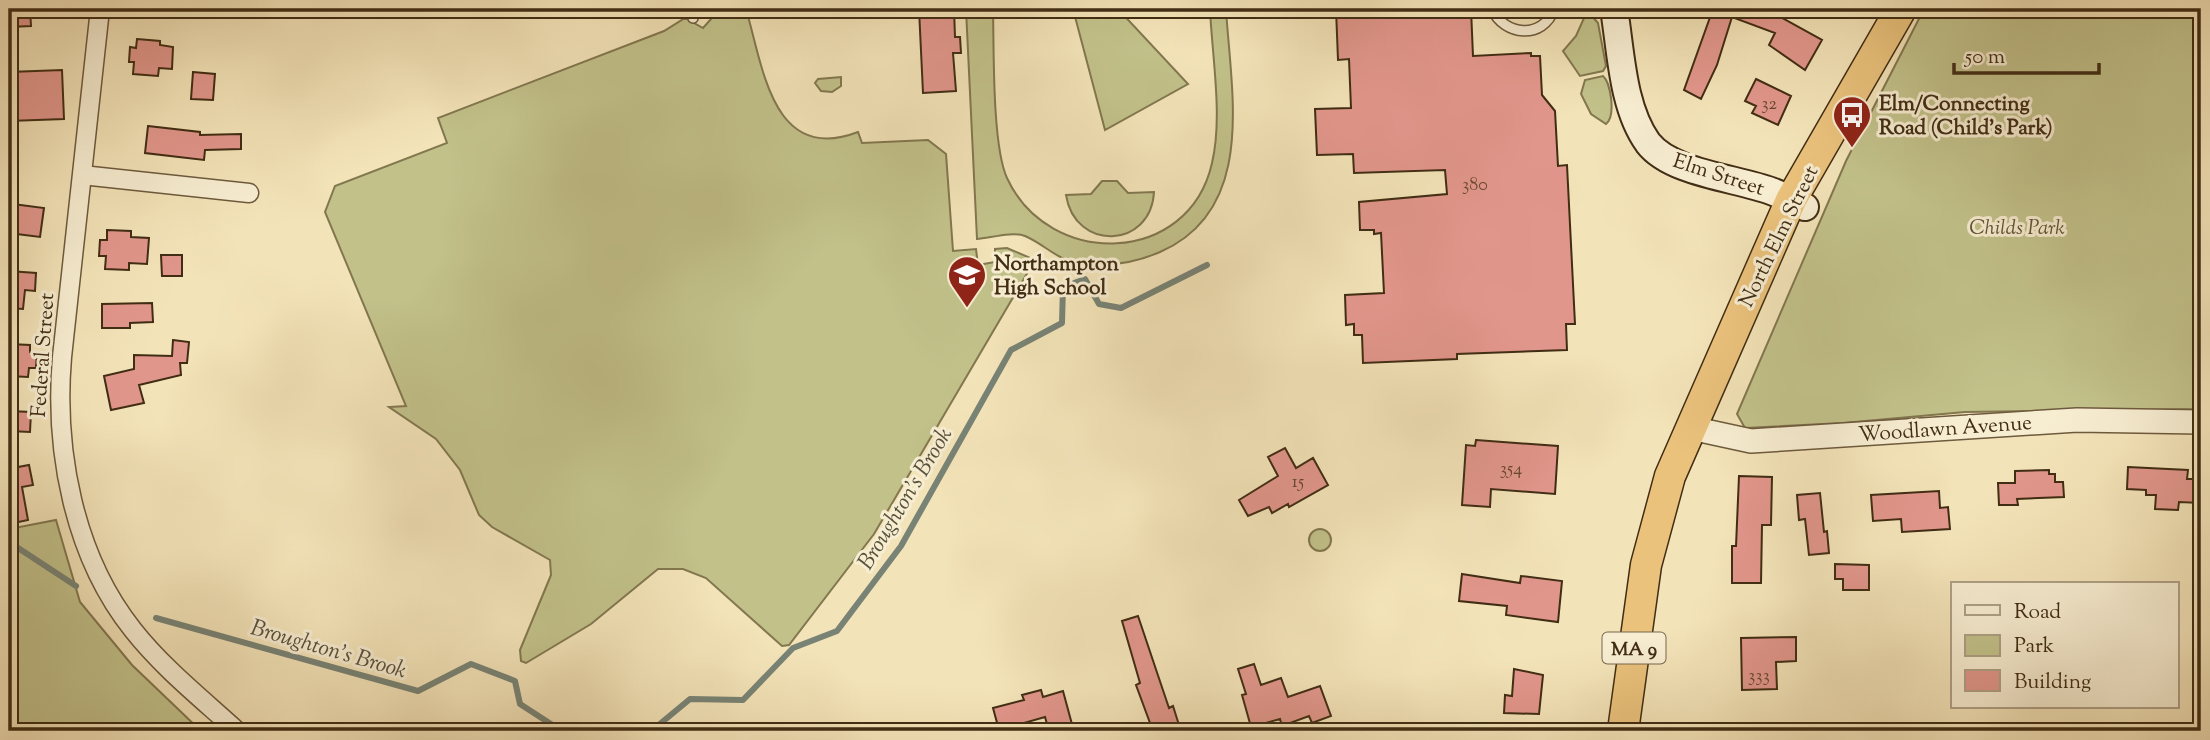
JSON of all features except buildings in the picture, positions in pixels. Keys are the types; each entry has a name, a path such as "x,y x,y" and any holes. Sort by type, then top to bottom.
{"highway":[{"name":"North Elm Street","path":"1699,430 1746,331 1798,203 1901,9"},
{"name":"MA 9","path":"1623,731 1646,565 1670,476 1699,430"}],"main road":[{"name":"Elm Street","path":"1614,9 1627,88 1639,125 1649,144 1681,164 1770,191 1798,203"}],"street":[{"name":"Federal Street","path":"100,9 58,401 62,447 82,531 105,590 134,632 237,731"},
{"path":"82,175 249,193"},
{"name":"Woodlawn Avenue","path":"1699,430 1751,441 2077,420 2201,422"}],"lane":[{"path":"1492,9 1504,26 1522,31 1538,28 1552,15 1554,9"}],"green space":[{"path":"720,9 746,9 766,82 789,123 807,135 829,139 858,132 862,143 928,140 946,154 953,251 976,249 978,265 995,262 995,249 1007,248 1035,260 874,534 789,645 782,646 706,578 683,569 658,569 591,624 526,663 521,661 520,650 551,575 550,560 492,527 479,515 460,470 436,439 389,407 406,406 325,212 335,186 447,143 438,118 664,31 685,18 703,28"},
{"path":"966,9 993,9 996,120 1002,163 1007,178 1027,208 1054,229 1084,240 1117,243 1148,237 1176,222 1198,197 1212,163 1217,126 1210,9 1226,9 1233,112 1231,146 1225,179 1212,208 1191,233 1151,256 1102,265 1082,264 1065,259 1025,236 1008,234 977,239"},
{"path":"1073,9 1118,9 1188,84 1105,130"},
{"name":"Childs Park","path":"1924,9 2201,9 2201,409 1965,412 1843,423 1745,428 1737,414 1846,161"},
{"path":"1591,15 1598,23 1606,66 1603,71 1580,76 1563,51 1576,36 1584,18"},
{"path":"1603,76 1611,100 1611,114 1606,124 1591,114 1581,94 1585,80"},
{"path":"841,77 841,86 832,92 821,91 815,83 818,79"},
{"path":"1102,181 1117,181 1128,193 1154,192 1150,211 1140,225 1127,233 1112,236 1097,234 1083,227 1072,214 1066,195 1091,194"},
{"path":"56,520 80,602 132,665 201,731 9,731 9,529"},
{"path":"1320,529 1328,532 1331,540 1328,548 1320,551 1312,548 1309,540 1312,532"}],"waterway":[{"name":"Broughton's Brook","path":"156,618 418,691 471,664 515,681 520,704 554,726 655,728 690,699 743,700 793,648 837,631 901,546 1011,350 1062,323 1063,287 1085,279 1099,304 1121,308 1207,265"},
{"name":"Broughton's Brook","path":"9,542 76,586"}],"place":[{"name":"Elm/Connecting Road (Child's Park)","path":"1852,149"},
{"name":"Northampton High School","path":"967,309"}]}
